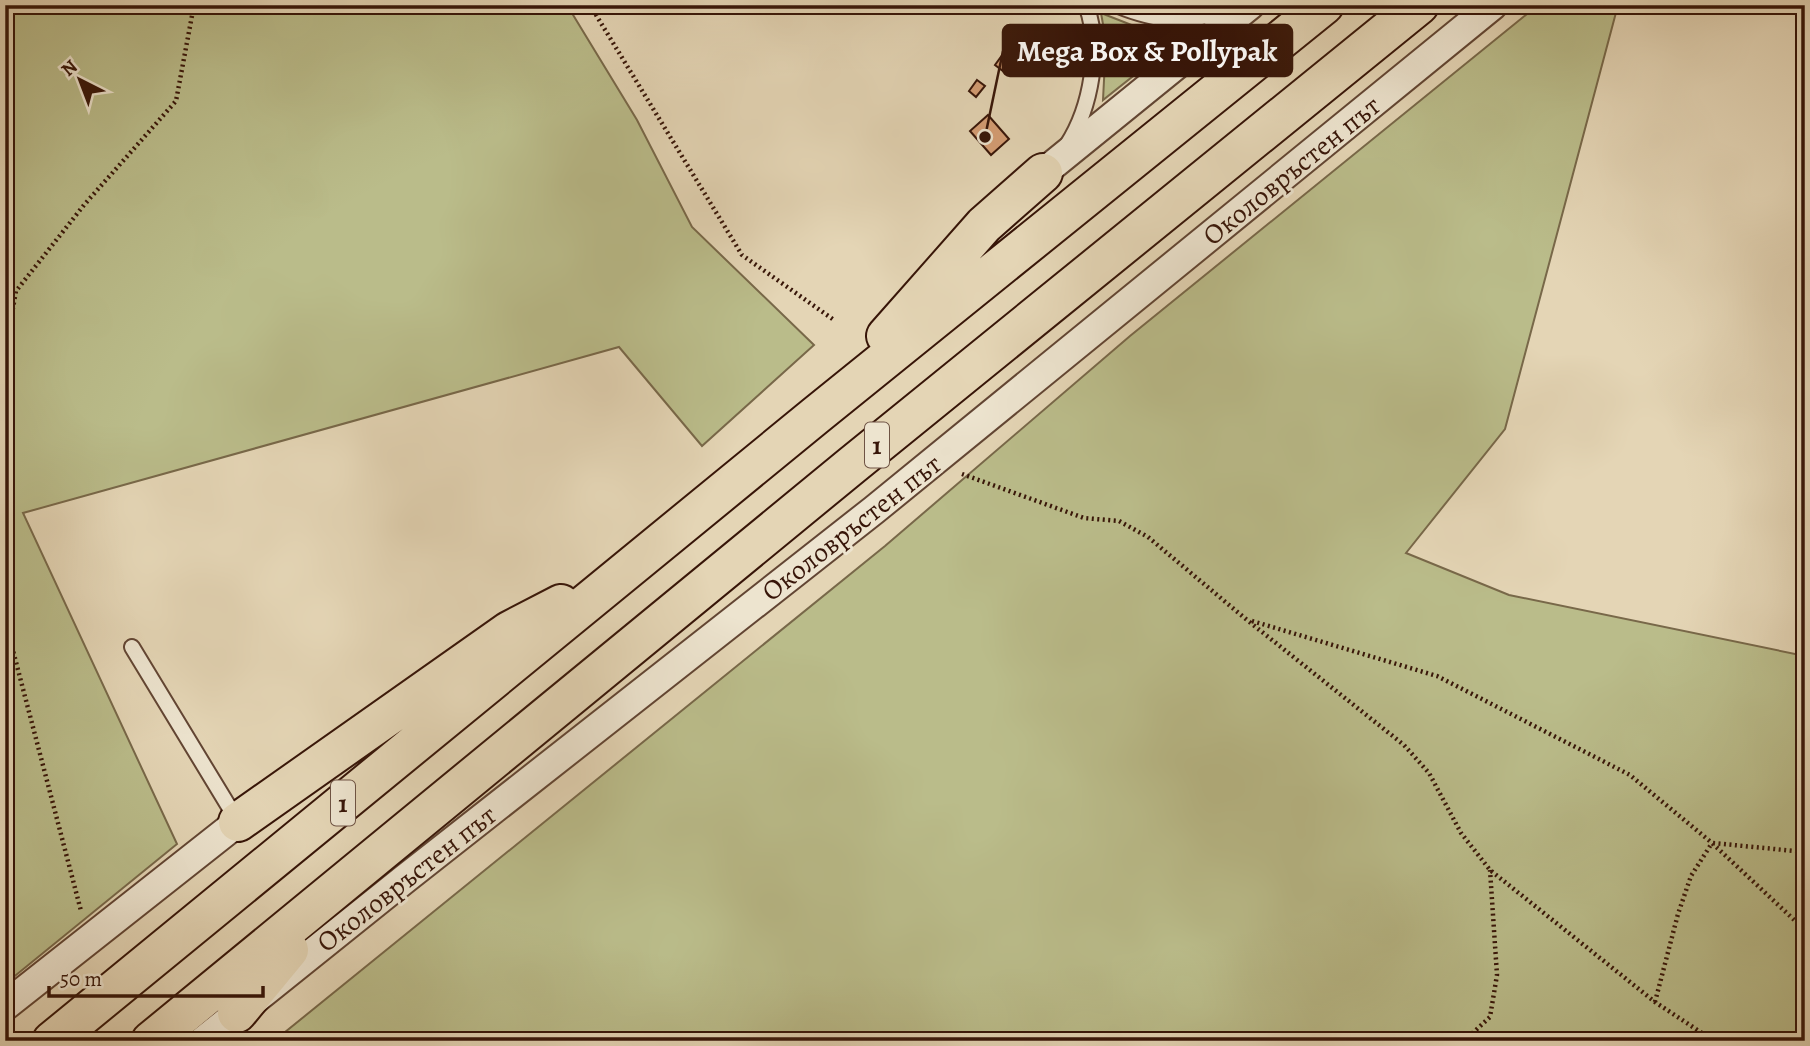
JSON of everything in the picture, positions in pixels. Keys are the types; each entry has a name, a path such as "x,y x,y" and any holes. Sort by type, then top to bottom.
{"highway":[{"name":"1","path":"52,1041 816,416 1324,5"},
{"name":"Околовръстен път","path":"151,1041 851,466 1419,5"},
{"path":"816,416 984,225 1043,173"},
{"path":"238,822 509,631 634,565"},
{"path":"237,1013 338,888"}],"street":[{"path":"1043,173 1250,5"},
{"name":"Околовръстен път","path":"203,1041 874,510 1493,5"},
{"path":"5,1006 238,822"}],"lane":[{"path":"1043,173 1069,141 1084,109 1091,83 1094,53 1086,5"},
{"path":"1116,5 1138,14 1182,20 1205,19 1242,5"},
{"path":"132,647 238,822"}],"path":[{"path":"5,353 16,291 84,205 176,101 194,5"},
{"path":"590,5 742,255 834,320"},
{"path":"956,472 1084,518 1119,521 1148,537 1404,745 1429,773 1461,833 1490,870 1655,1002 1714,1041"},
{"path":"5,620 88,940"},
{"path":"1247,620 1437,676 1630,775 1712,843 1805,930"},
{"path":"1712,843 1805,852"},
{"path":"1655,1002 1691,876 1712,843"},
{"path":"1464,1041 1490,1017 1497,975 1490,870"}],"green space":[{"path":"5,5 567,5 637,120 692,227 814,345 702,446 619,347 23,513 177,844 5,984"},
{"path":"1538,5 1618,5 1505,429 1406,553 1509,595 1805,656 1805,1041 274,1041 885,546 1130,336"},
{"path":"1101,13 1162,37 1181,38 1103,100 1106,41"}],"building":[{"path":"1003,54 1011,60 1003,71 995,65"},
{"path":"977,80 985,86 976,97 969,91"},
{"path":"988,115 1009,139 991,155 970,131"}],"place":[{"name":"Mega Box & Pollypak","path":"985,137"}]}
